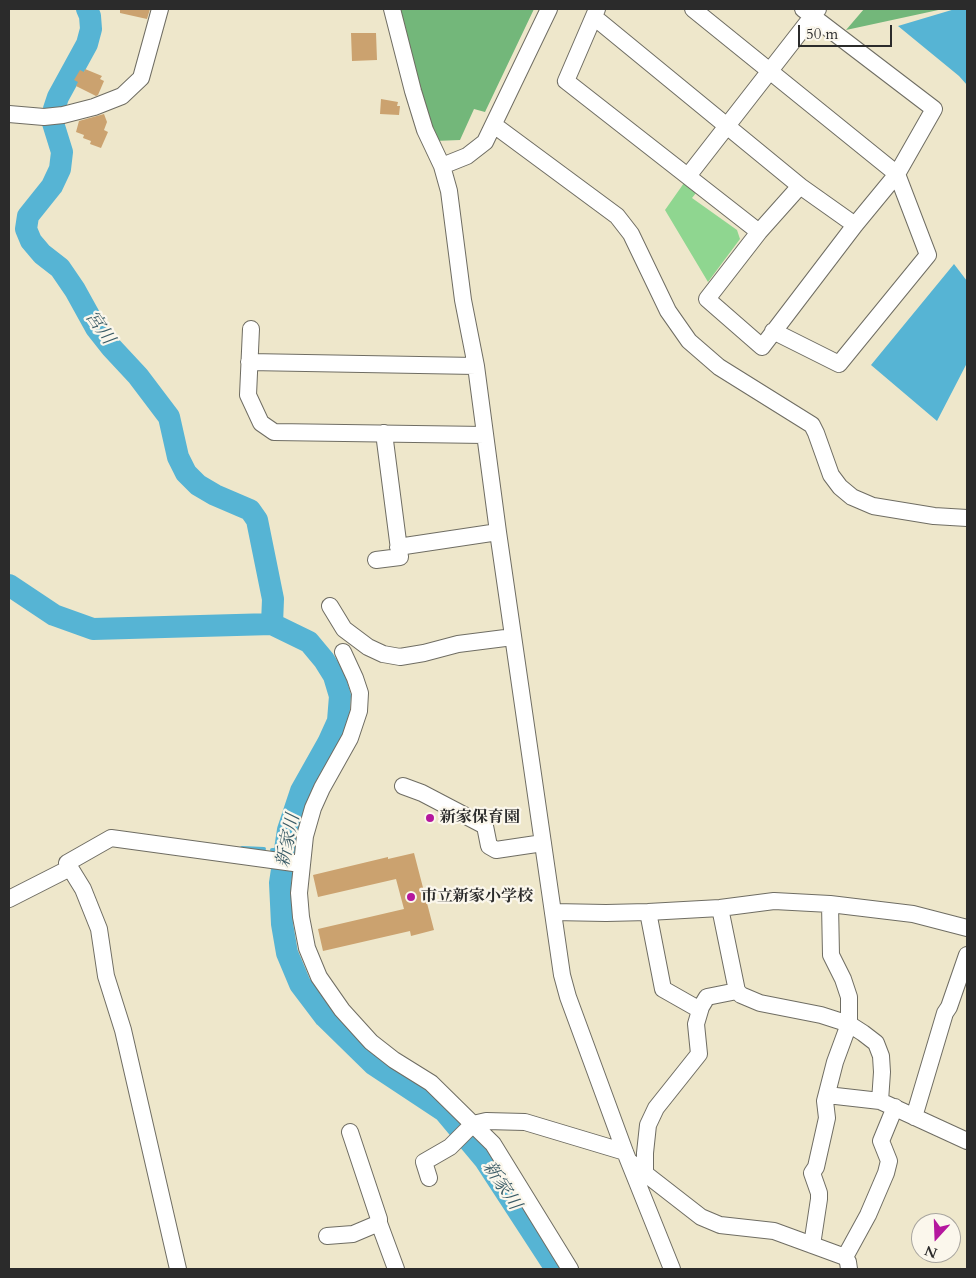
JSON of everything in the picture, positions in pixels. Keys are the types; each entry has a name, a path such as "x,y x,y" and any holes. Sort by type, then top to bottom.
{"street":[{"path":"9,114 44,117 63,115 94,107 122,96 141,78 160,9"},
{"path":"392,9 425,130 442,166 449,191 463,300 476,366 486,435 498,532 562,974 568,997 626,1156 672,1269"},
{"path":"442,166 467,156 485,142 548,9"},
{"path":"693,9 897,174 928,255 840,364 773,331"},
{"path":"688,176 770,71 811,11 934,109 897,174 855,225 762,347 707,299 759,232 800,186"},
{"path":"759,232 566,81 596,13 800,186 855,225"},
{"path":"494,125 617,216 631,234 668,311 689,341 719,367 812,425 831,475 840,487 852,497 873,506 934,516 967,518"},
{"path":"250,329 248,395 261,422 274,432 486,435"},
{"path":"249,362 476,366"},
{"path":"376,560 400,558 384,433"},
{"path":"398,547 498,532"},
{"path":"330,606 352,642 356,657 355,678"},
{"path":"344,629 368,647 383,654 400,657 458,644 513,637"},
{"path":"343,652 360,693 359,711 350,738 313,808 305,836 299,893 300,917 307,948 319,977 342,1010 371,1042 394,1060 431,1084 492,1144 570,1269"},
{"path":"403,786 422,793 485,826 489,846 496,850 543,843"},
{"path":"178,1269 123,1030 106,976 99,929 82,889 67,863 110,838 301,864"},
{"path":"9,899 70,868"},
{"path":"553,912 648,912 720,908 774,901 830,904 913,914 967,928"},
{"path":"812,1245 819,1193 812,1174 816,1166 827,1118 825,1101 849,1024 849,997 831,954 830,904"},
{"path":"720,908 737,991 741,995 760,1003 822,1014 849,1024 876,1043 882,1072 880,1101"},
{"path":"648,912 663,990 700,1010"},
{"path":"914,1116 945,1013 949,1007 967,955"},
{"path":"645,1174 648,1125 656,1108 699,1054 696,1024 700,1010 707,997 737,991"},
{"path":"827,1095 880,1101 967,1141"},
{"path":"429,1178 424,1162 450,1147 473,1124 525,1122 626,1156 645,1174 701,1218 720,1225 774,1231 812,1245 847,1263 886,1173 889,1161 881,1141 895,1107"},
{"path":"350,1132 396,1269"},
{"path":"327,1236 354,1234 379,1223"}],"green space":[{"path":"397,9 534,9 485,112 474,109 460,140 434,141"},
{"path":"864,9 943,9 846,30"},
{"path":"684,183 696,193 692,198 737,230 740,239 708,282 665,210"}],"water":[{"path":"955,9 967,9 967,85 959,76 898,26"},
{"path":"954,264 967,281 967,363 937,421 871,365"}],"building":[{"path":"120,9 150,9 147,19 120,13"},
{"path":"351,33 376,33 377,60 352,61"},
{"path":"85,69 102,76 100,79 104,81 96,96 76,86 78,82 74,80 80,70 84,72"},
{"path":"381,99 398,102 397,106 400,106 399,115 380,114"},
{"path":"104,114 107,122 104,130 108,132 101,148 90,144 91,141 83,138 84,135 76,132 79,121"},
{"path":"414,853 434,930 411,936 410,931 323,951 318,929 404,909 396,879 318,897 313,875 388,857 388,859"}],"waterway":[{"name":"宮川","path":"87,9 90,16 91,29 87,44 58,97 54,109 53,123 62,152 60,169 52,186 28,216 26,229 31,241 42,254 60,268 75,290 96,328 138,376 169,417 178,457 186,473 198,485 215,495 250,510 257,520 273,599 272,624"},
{"name":"新家川","path":"9,585 54,615 93,629 272,624 309,642 324,660 334,676 340,696 338,721 301,791 288,830 280,883 282,924 287,953 300,984 325,1017 373,1064 444,1111 485,1160 556,1269"},
{"path":"242,848 264,849"},
{"path":"272,850 284,850"}],"place":[{"name":"新家保育園","path":"430,818"},
{"name":"市立新家小学校","path":"411,897"}]}
